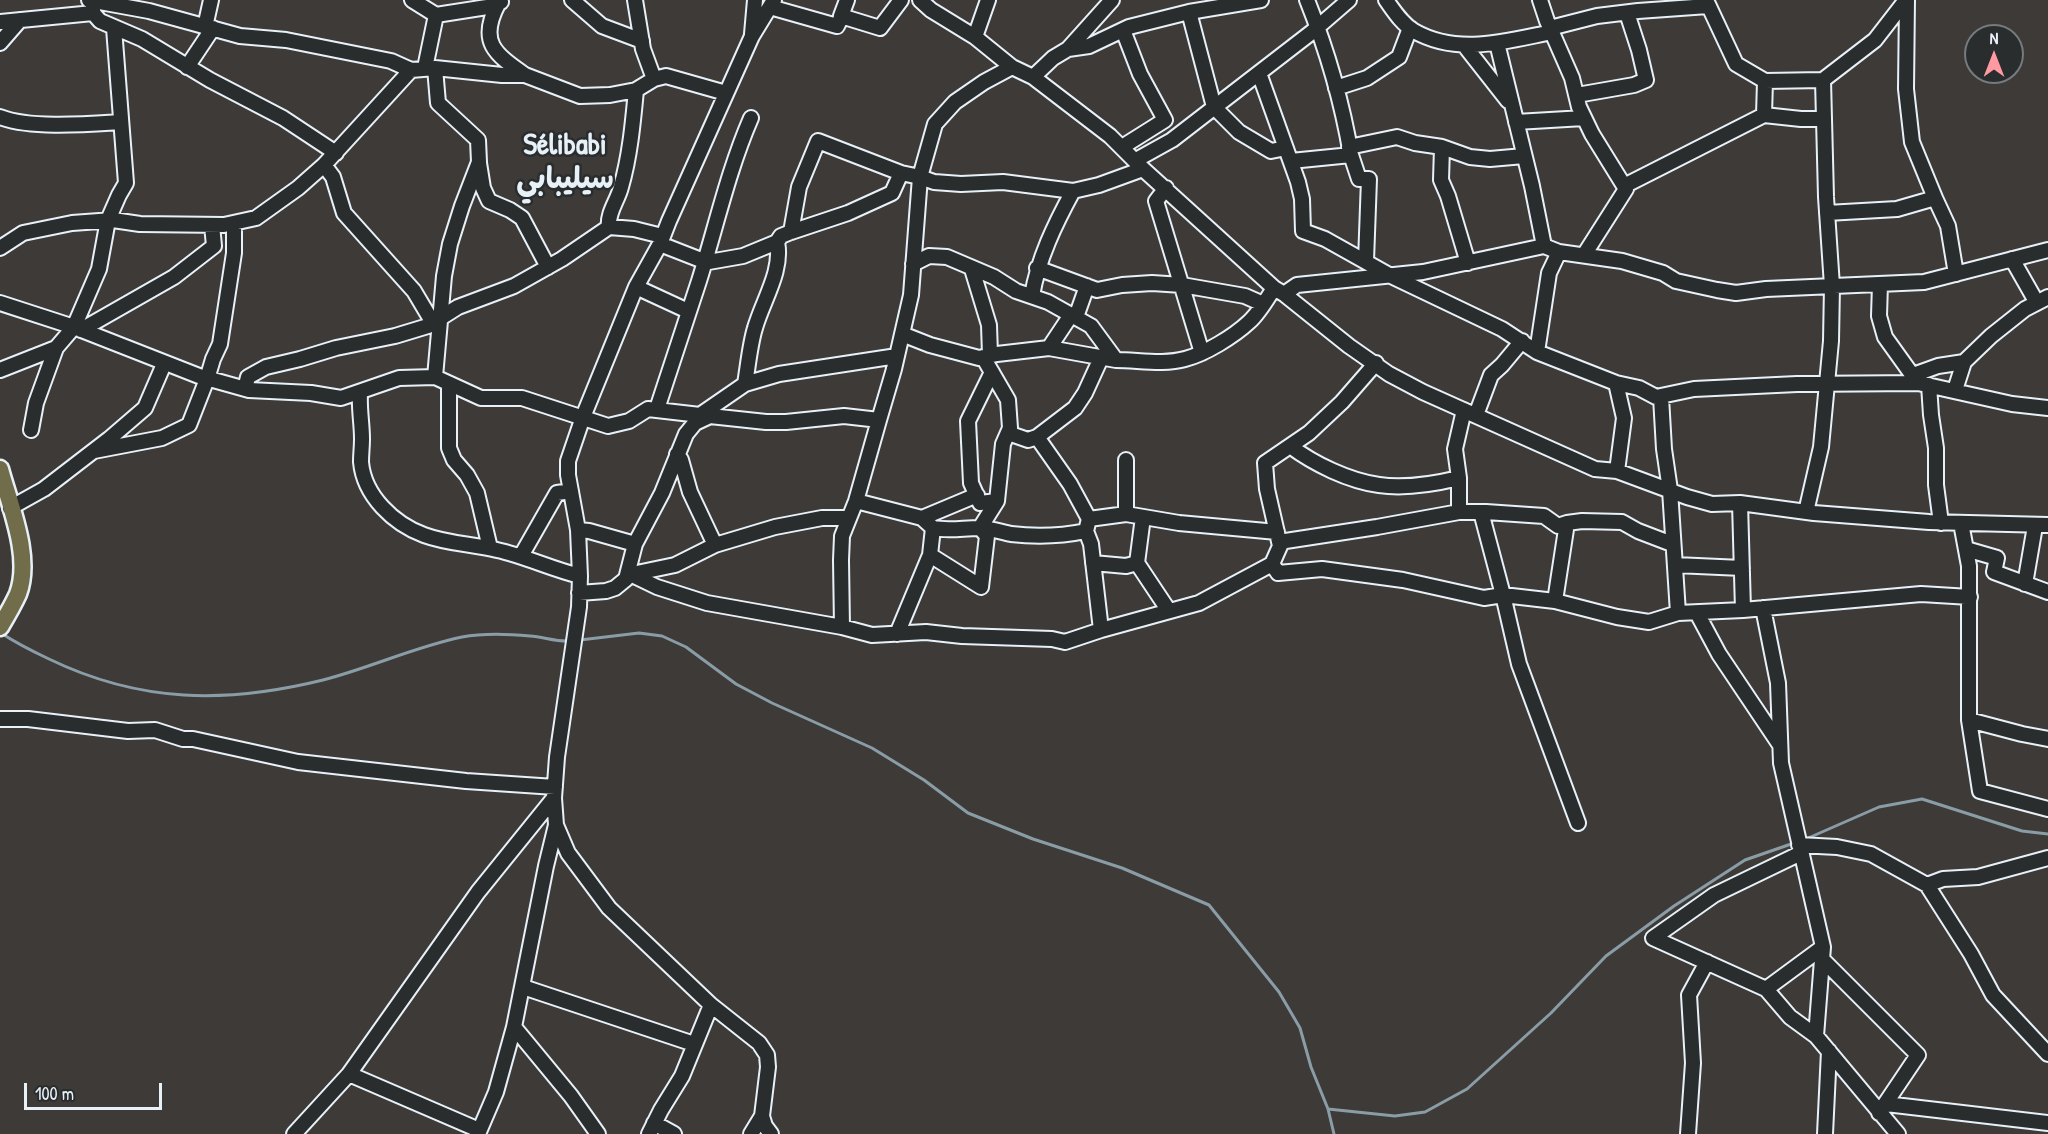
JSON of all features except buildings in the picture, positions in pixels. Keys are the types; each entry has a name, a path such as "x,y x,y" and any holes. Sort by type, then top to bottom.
{"main road":[{"path":"0,469 23,561 18,594 0,627"}],"street":[{"path":"187,67 209,28 211,0"},
{"path":"412,0 436,15 494,3 490,32 493,49 525,75 580,96 610,95 636,90 654,79 666,76 726,93"},
{"path":"572,0 602,26 642,41"},
{"path":"635,0 642,41 654,79"},
{"path":"752,36 755,0"},
{"path":"350,1074 478,1132 496,1092 514,1027 556,825 554,793 576,628 580,576 578,530 568,461 636,286 661,240 752,36 772,4 837,26 847,0"},
{"path":"842,16 880,28 901,0"},
{"path":"920,0 931,10 975,37 1011,67 1033,77 1122,147 1279,291 1349,346 1389,374 1423,392 1595,469 1617,471 1712,504 1740,503 1806,512 1941,522 2042,526 2025,584"},
{"path":"975,37 988,0"},
{"path":"1033,77 1053,58 1068,49 1112,0"},
{"path":"1068,49 1089,46 1123,30 1189,12 1261,0"},
{"path":"1307,0 1318,27 1343,111 1350,151 1359,179 1369,179 1366,261"},
{"path":"791,231 799,187 818,141 901,173 934,182 961,184 1003,182 1073,191 1100,185 1140,165 1318,27 1349,0"},
{"path":"1386,0 1410,28 1441,42 1470,46 1497,43 1597,16 1707,3 1736,64 1765,81 1823,80 1875,40 1907,0"},
{"path":"1540,0 1572,78 1584,118 1626,189 1584,255"},
{"path":"1907,0 1906,89 1912,142 1948,226 1956,274"},
{"path":"0,21 20,20 92,5 129,4 240,36 286,40 424,69 525,75"},
{"path":"92,5 100,21 142,39 187,67 283,118 336,153"},
{"path":"1189,12 1215,107 1239,132 1271,151 1288,155 1350,151 1397,137 1415,143 1442,147 1470,157 1490,159 1524,156"},
{"path":"1577,95 1634,85 1646,80 1627,13"},
{"path":"0,248 23,234 72,223 108,220 140,224 212,225 256,218 298,188 324,165 424,69 436,15"},
{"path":"0,43 20,20"},
{"path":"78,329 99,269 108,220 126,183 114,28"},
{"path":"1336,88 1367,78 1399,57 1410,28"},
{"path":"1122,147 1165,120 1140,74 1123,30"},
{"path":"1497,43 1544,246"},
{"path":"1464,45 1511,105"},
{"path":"842,627 842,536 856,501 897,356 911,295 920,177 935,124 955,102 1011,67"},
{"path":"424,69 438,103 478,140 483,188 489,201 522,218 548,267"},
{"path":"1259,73 1302,199 1303,231 1325,239 1391,276 1464,310 1522,341 1537,352 1616,383 1639,388 1656,397 1694,389 1920,381 2012,404 2048,408"},
{"path":"1806,512 1821,447 1831,342 1832,286 1827,213 1823,80"},
{"path":"1764,115 1765,81"},
{"path":"609,227 608,221 621,188 633,122 636,90"},
{"path":"1624,186 1764,115 1823,119"},
{"path":"0,117 8,120 52,124 122,122"},
{"path":"657,409 739,144 751,118"},
{"path":"1516,122 1584,118"},
{"path":"1442,147 1441,180 1468,263"},
{"path":"435,377 437,321 450,244 479,162"},
{"path":"324,165 333,177 344,213 414,291 437,321"},
{"path":"245,389 248,377 266,368 336,348 395,336 437,321 458,306 514,286 609,227 634,229 661,240 704,263 743,256 777,242 781,236 791,231 848,213 892,194 901,173"},
{"path":"1166,188 1156,201 1160,221 1202,353"},
{"path":"1032,296 1037,268 1059,216 1073,191"},
{"path":"1827,213 1897,209 1935,198"},
{"path":"94,451 162,438 189,425 220,344 234,253 234,223"},
{"path":"212,225 214,246"},
{"path":"745,384 754,329 776,271 779,254 777,242"},
{"path":"214,246 234,253"},
{"path":"0,370 56,348 78,329 174,277 214,246"},
{"path":"902,334 930,345 979,358 1049,348 1116,360 1168,361 1185,359 1202,353 1251,321 1263,304 1279,291 1297,285 1423,272 1544,246 1559,252 1622,261 1663,273 1676,280 1717,291 1736,293 1924,282 2048,250"},
{"path":"1537,352 1549,273 1559,252"},
{"path":"913,264 929,256 947,257 994,277 1016,291 1048,302 1091,326 1116,360"},
{"path":"1954,390 1964,362 1991,336 2025,309 2042,300 2012,260"},
{"path":"1037,268 1097,290 1132,284 1182,285 1245,296 1263,304"},
{"path":"972,269 989,326 986,356 1008,400 1010,428 1003,444 996,501 981,528"},
{"path":"1880,284 1879,316 1885,337 1920,381 1930,416 1936,448 1936,485 1941,522"},
{"path":"636,286 688,311"},
{"path":"1049,348 1074,316 1087,286"},
{"path":"0,303 78,329 164,364 245,389 277,393 311,393 341,398 399,378 435,377 481,398 522,398 608,426 629,421 648,409 684,415 700,415 710,412 765,422 844,416 879,420"},
{"path":"1459,512 1459,478 1455,449 1470,413 1491,375 1502,366 1522,341"},
{"path":"31,430 36,403 56,348"},
{"path":"579,593 615,588 622,584 630,574 635,544 662,493 686,434 695,423 745,384 779,374 897,356"},
{"path":"1008,433 1028,440 1037,437 1075,408 1085,393 1101,358"},
{"path":"1920,381 1938,366 1964,362"},
{"path":"630,574 657,587 707,603 842,627 873,635 926,632 962,636 1052,639 1065,642 1199,603 1272,564 1280,546 1267,489 1265,463 1310,433 1342,402 1376,363"},
{"path":"10,508 44,489 145,408 164,364"},
{"path":"992,372 968,421 970,483 981,503 996,501"},
{"path":"1616,383 1624,418 1617,471"},
{"path":"449,384 449,448 454,460 467,475 477,493 490,548"},
{"path":"360,393 361,462 364,478 379,503 398,521 424,535 458,544 490,548 580,576"},
{"path":"1661,397 1678,613"},
{"path":"684,415 686,434"},
{"path":"1037,437 1070,484 1087,525 1101,630"},
{"path":"1290,446 1305,457 1340,474 1379,485 1432,484 1459,478"},
{"path":"677,454 681,460 690,492 715,545"},
{"path":"1126,460 1126,514"},
{"path":"520,556 557,493 571,491"},
{"path":"928,523 977,495"},
{"path":"856,501 949,531 981,528 1012,534 1042,536 1126,514 1179,524 1278,537 1377,527 1459,512 1480,512 1544,516 1558,526 1567,522 1622,522 1672,544"},
{"path":"1740,503 1743,610"},
{"path":"1480,512 1519,663 1578,823"},
{"path":"1143,517 1137,563 1169,611"},
{"path":"630,574 675,565 715,545 776,527 822,518 849,518"},
{"path":"1555,601 1567,522"},
{"path":"897,634 930,555 928,523"},
{"path":"1961,523 1969,566 1969,720 1980,791 2048,809"},
{"path":"930,555 981,586 987,536 981,528"},
{"path":"578,530 635,544"},
{"path":"1966,549 1997,558 1994,572 2048,592"},
{"path":"1093,563 1126,566 1137,563"},
{"path":"1272,564 1278,573 1323,569 1403,580 1484,597 1503,595 1555,601 1617,617 1649,622 1678,613 1743,610 1921,594 1970,597"},
{"path":"1675,565 1742,568"},
{"path":"1763,608 1778,683 1781,763 1822,953 1816,1036"},
{"path":"1697,613 1719,654 1781,747"},
{"path":"0,719 27,719 128,731 155,730 183,739 298,762 554,793"},
{"path":"1969,720 2048,739"},
{"path":"294,1134 350,1074 478,892 554,793"},
{"path":"556,825 568,853 609,908 711,1005 759,1043 767,1054 767,1081 762,1116 751,1134"},
{"path":"1898,1134 1882,1108 1816,1036 1790,1017 1766,989 1653,938 1714,895 1801,849 1837,847 1871,854 1927,885 1971,954 1993,994 2048,1054"},
{"path":"1927,885 1943,879 1978,877 2048,858"},
{"path":"1766,989 1822,953"},
{"path":"1822,953 1918,1055 1882,1108"},
{"path":"1688,1134 1693,1063 1689,995 1707,962"},
{"path":"523,987 694,1044"},
{"path":"674,1134 652,1129 682,1076 711,1005"},
{"path":"514,1027 571,1096 598,1134"},
{"path":"1825,1134 1829,1051"},
{"path":"1882,1108 2048,1123"},
{"path":"762,1116 771,1134"}],"waterway":[{"path":"1,633 24,647 83,674 117,684 150,691 218,696 287,688 323,680 462,637 505,634 570,641"},
{"path":"580,640 639,633 662,636 686,647 736,684 772,703 872,748 924,780 968,813 1033,839 1122,868 1209,905 1279,992 1300,1028 1311,1067 1328,1109 1334,1134"},
{"path":"1806,839 1879,807 1922,799 2022,831 2048,834"},
{"path":"1328,1109 1395,1116 1425,1112 1467,1089 1551,1013 1606,956 1674,906 1745,860 1794,843"}],"district":[{"name":"Sélibabi سيليبابي","path":"565,163"}]}
